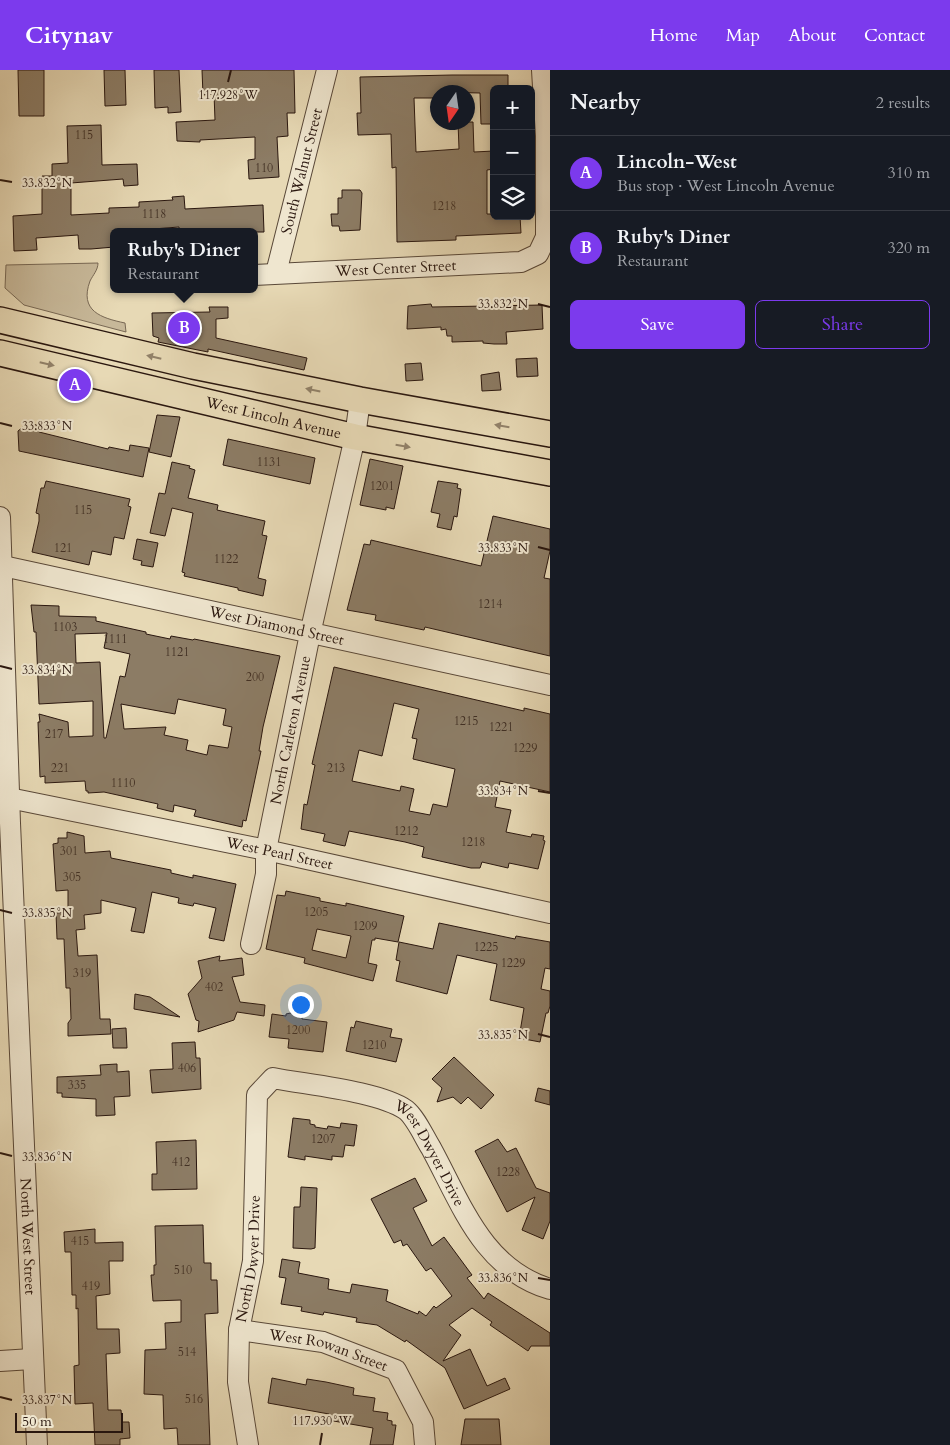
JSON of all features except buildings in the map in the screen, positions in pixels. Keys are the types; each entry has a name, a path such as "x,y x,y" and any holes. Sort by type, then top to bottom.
{"main road":[{"path":"0,320 193,366 360,400 550,434"},
{"name":"West Lincoln Avenue","path":"0,353 355,437 550,473"}],"street":[{"name":"South Walnut Street","path":"276,274 327,70"},
{"name":"West Center Street","path":"258,275 521,262 538,254 546,237 546,136 542,70"},
{"name":"North Carleton Avenue","path":"251,944 266,874 266,850 310,634 355,437 360,400"},
{"name":"North West Street","path":"0,517 9,798 5,823 37,1445"},
{"name":"West Diamond Street","path":"3,566 550,686"},
{"name":"West Pearl Street","path":"9,798 266,850 550,913"},
{"name":"West Dwyer Drive","path":"273,1078 385,1098 408,1111 485,1246 512,1272 550,1288"},
{"name":"North Dwyer Drive","path":"248,1445 238,1382 239,1330 253,1261 257,1095 273,1078"},
{"name":"West Rowan Street","path":"239,1330 324,1342 396,1370 423,1422 424,1445"},
{"path":"0,1361 32,1359"}],"shaded area":[{"path":"98,263 87,291 87,300 94,311 100,315 125,323 126,332 24,305 5,288 6,265"}],"place":[{"name":"Ruby's Diner","path":"184,328"},
{"name":"Lincoln-West","path":"75,385"}]}
